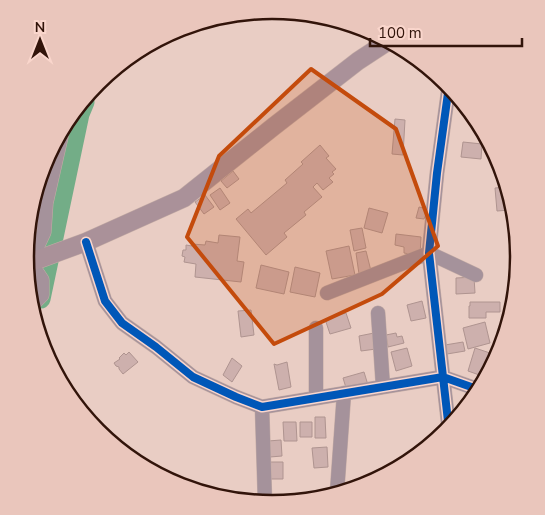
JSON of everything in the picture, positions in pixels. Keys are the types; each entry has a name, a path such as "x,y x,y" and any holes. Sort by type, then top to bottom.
{"main road":[{"path":"34,261 86,242 184,198 358,61 382,45"}],"street":[{"path":"448,96 429,253 448,419"},
{"path":"34,251 44,232 46,203 57,154"},
{"path":"86,242 105,301 122,323 193,377 236,398 262,407 443,377 472,388"},
{"path":"327,292 429,253 476,275"},
{"path":"34,270 42,280 42,295 37,299"},
{"path":"378,313 383,387"},
{"path":"316,328 316,398"},
{"path":"337,487 344,393"},
{"path":"262,407 265,496"}],"highlighted area":[{"path":"311,69 396,129 438,246 382,294 274,344 187,237 219,156"}],"building":[{"path":"395,119 405,120 403,155 392,154"},
{"path":"463,142 482,144 481,159 461,157"},
{"path":"320,145 329,156 326,158 336,169 329,178 333,182 323,190 317,183 313,187 322,197 304,212 306,215 284,233 287,237 266,255 236,219 248,209 251,213 287,183 285,180"},
{"path":"233,171 239,179 227,188 221,181"},
{"path":"501,187 507,210 497,211 495,188"},
{"path":"220,188 230,203 220,210 210,195"},
{"path":"205,195 214,207 204,214 195,202"},
{"path":"419,207 428,209 424,219 416,218"},
{"path":"369,208 388,213 382,233 364,228"},
{"path":"362,228 366,248 354,251 350,230"},
{"path":"396,234 421,237 420,256 404,253 404,247 395,245"},
{"path":"219,235 240,237 237,261 244,262 241,282 195,277 196,264 184,262 185,257 182,256 183,250 186,250 186,245 205,245 206,241 218,243"},
{"path":"349,246 355,275 332,279 326,251"},
{"path":"366,251 371,271 359,274 356,253"},
{"path":"261,265 289,272 284,294 256,288"},
{"path":"295,267 320,273 315,297 290,292"},
{"path":"474,277 475,293 456,294 456,278"},
{"path":"422,301 426,318 411,321 407,305"},
{"path":"470,302 500,302 500,312 486,312 486,318 469,318"},
{"path":"251,310 254,335 241,337 238,311"},
{"path":"346,313 351,328 330,334 325,319"},
{"path":"485,322 490,343 468,349 463,328"},
{"path":"374,333 376,349 361,351 359,336"},
{"path":"396,333 397,337 402,336 404,343 388,347 386,335"},
{"path":"463,342 465,351 447,354 445,345"},
{"path":"407,348 412,366 396,371 391,352"},
{"path":"475,348 491,353 480,375 468,371"},
{"path":"129,352 138,362 123,374 114,363 124,353 126,355"},
{"path":"232,358 242,366 232,382 223,375"},
{"path":"287,362 291,387 279,390 274,364"},
{"path":"364,372 368,385 347,391 343,378"},
{"path":"315,417 325,417 326,438 315,438"},
{"path":"283,422 296,422 297,441 284,441"},
{"path":"300,422 312,422 312,437 300,437"},
{"path":"281,440 282,456 270,457 268,441"},
{"path":"327,447 328,467 314,468 312,448"},
{"path":"270,462 283,462 283,479 270,479"}],"waterway":[{"path":"41,299 79,117"}],"cycle path":[{"path":"448,96 429,253 448,419"},
{"path":"86,242 105,301 122,323 193,377 262,407 443,377 473,387"}]}
